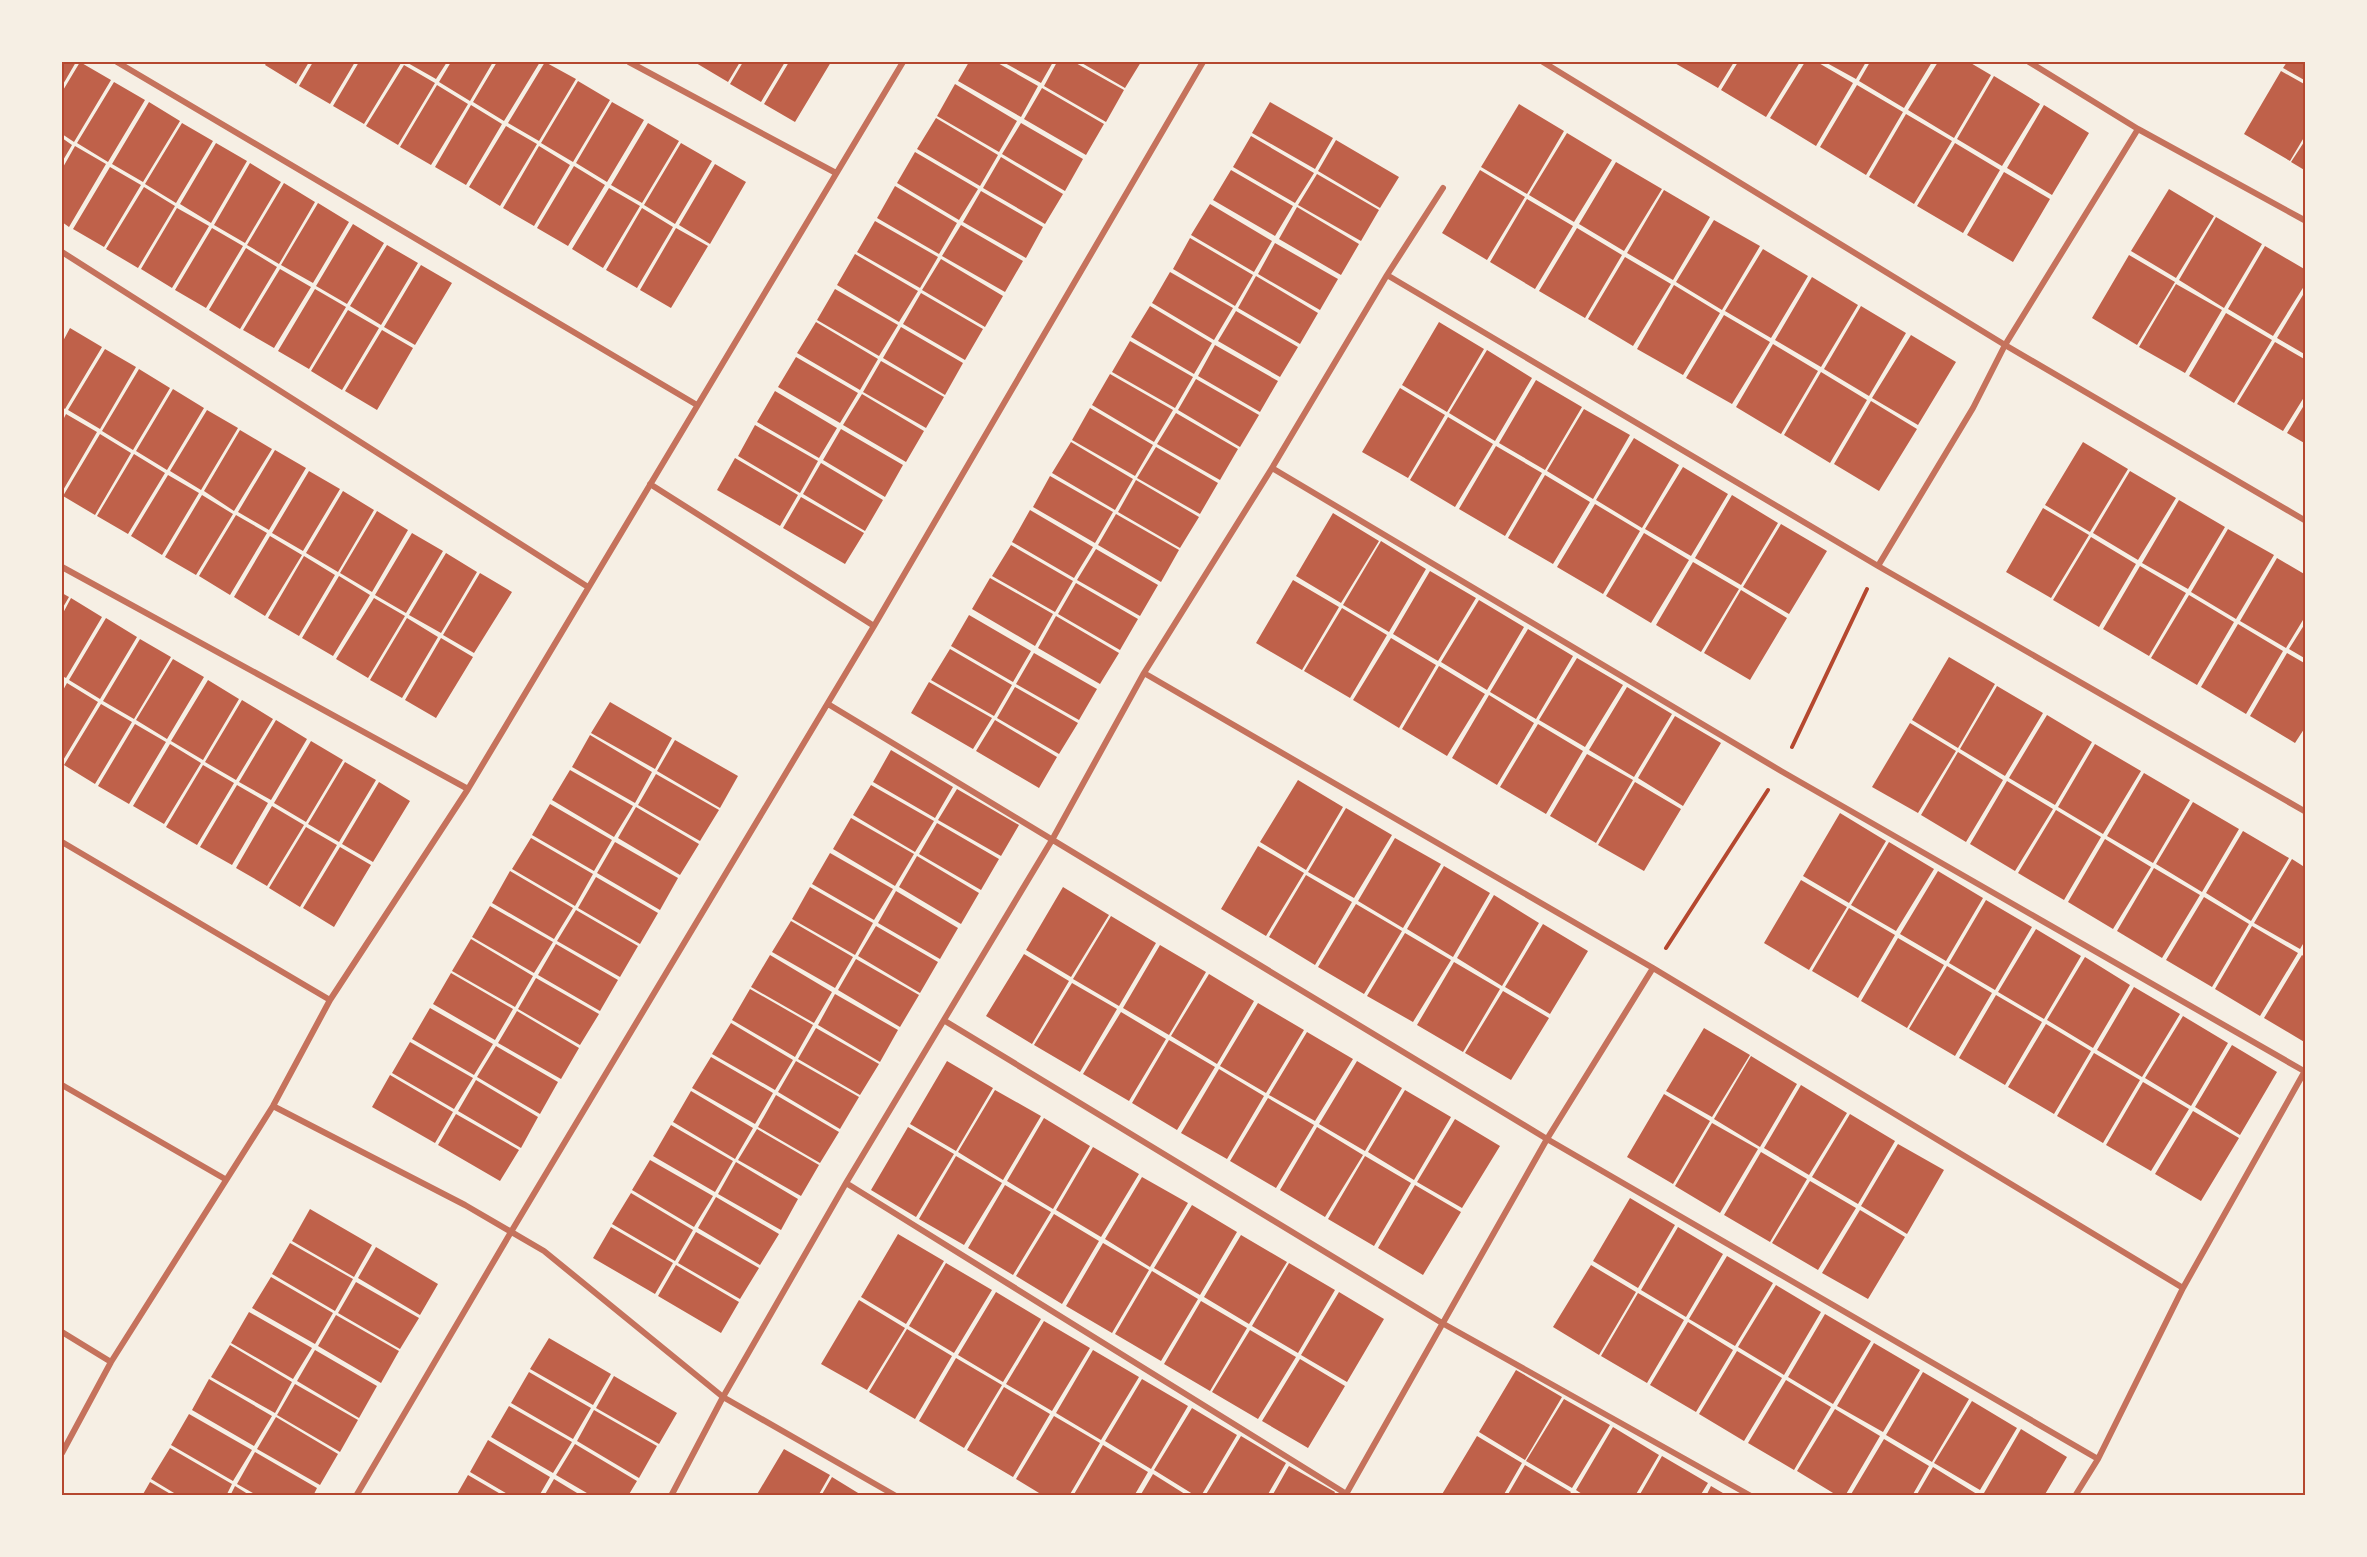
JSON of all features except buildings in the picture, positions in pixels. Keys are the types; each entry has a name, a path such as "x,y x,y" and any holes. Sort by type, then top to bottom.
{"street":[{"path":"117,62 697,405"},
{"path":"629,62 836,173"},
{"path":"62,1453 111,1362 273,1106 330,1000 468,789 903,62"},
{"path":"356,1496 511,1232 828,705 1203,62"},
{"path":"1544,62 2005,345 2306,521"},
{"path":"2029,62 2138,129 2306,221"},
{"path":"1878,566 1973,408 2005,345 2138,129"},
{"path":"671,1496 723,1397 846,1184 1052,840 1144,673 1272,468 1387,274 1443,188"},
{"path":"62,252 588,587"},
{"path":"1387,274 1878,566 2306,812"},
{"path":"1272,468 1781,771 2305,1070 2184,1288 2098,1459 2076,1496"},
{"path":"650,484 874,626"},
{"path":"62,567 468,789"},
{"path":"1144,673 1653,968 2184,1288"},
{"path":"828,705 1547,1139 2098,1459"},
{"path":"62,842 330,1000"},
{"path":"846,1184 1347,1495 1547,1139 1653,968"},
{"path":"945,1021 1442,1323 1751,1496"},
{"path":"62,1085 225,1179"},
{"path":"273,1106 465,1205 544,1251 723,1397 896,1496"},
{"path":"62,1332 111,1362"}]}
